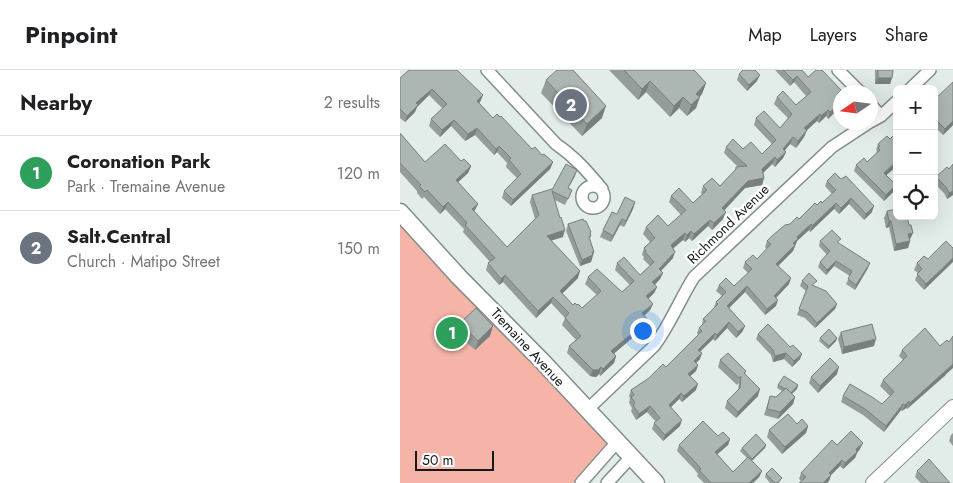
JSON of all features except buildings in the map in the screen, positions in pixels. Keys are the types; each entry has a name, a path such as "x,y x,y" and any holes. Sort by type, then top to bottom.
{"main road":[{"name":"Tremaine Avenue","path":"400,212 459,277 490,307 656,483"}],"street":[{"path":"487,70 556,144 570,153 586,170 602,190 605,196 602,204 593,208 586,205 582,199 583,192 588,186 589,177 586,170"},
{"path":"838,70 853,85"},
{"path":"914,85 930,70"},
{"name":"Richmond Avenue","path":"878,118 893,105"},
{"path":"878,113 881,116"},
{"name":"Richmond Avenue","path":"587,410 654,346 694,277 832,147 858,130"},
{"path":"588,186 596,186 602,190"},
{"path":"872,483 953,407"},
{"path":"582,483 617,442"},
{"path":"607,483 631,457"}],"shaded area":[{"path":"400,223 609,443 573,483 400,483"}],"place":[{"name":"Salt.Central","path":"571,105"},
{"name":"Coronation Park","path":"452,333"}]}
